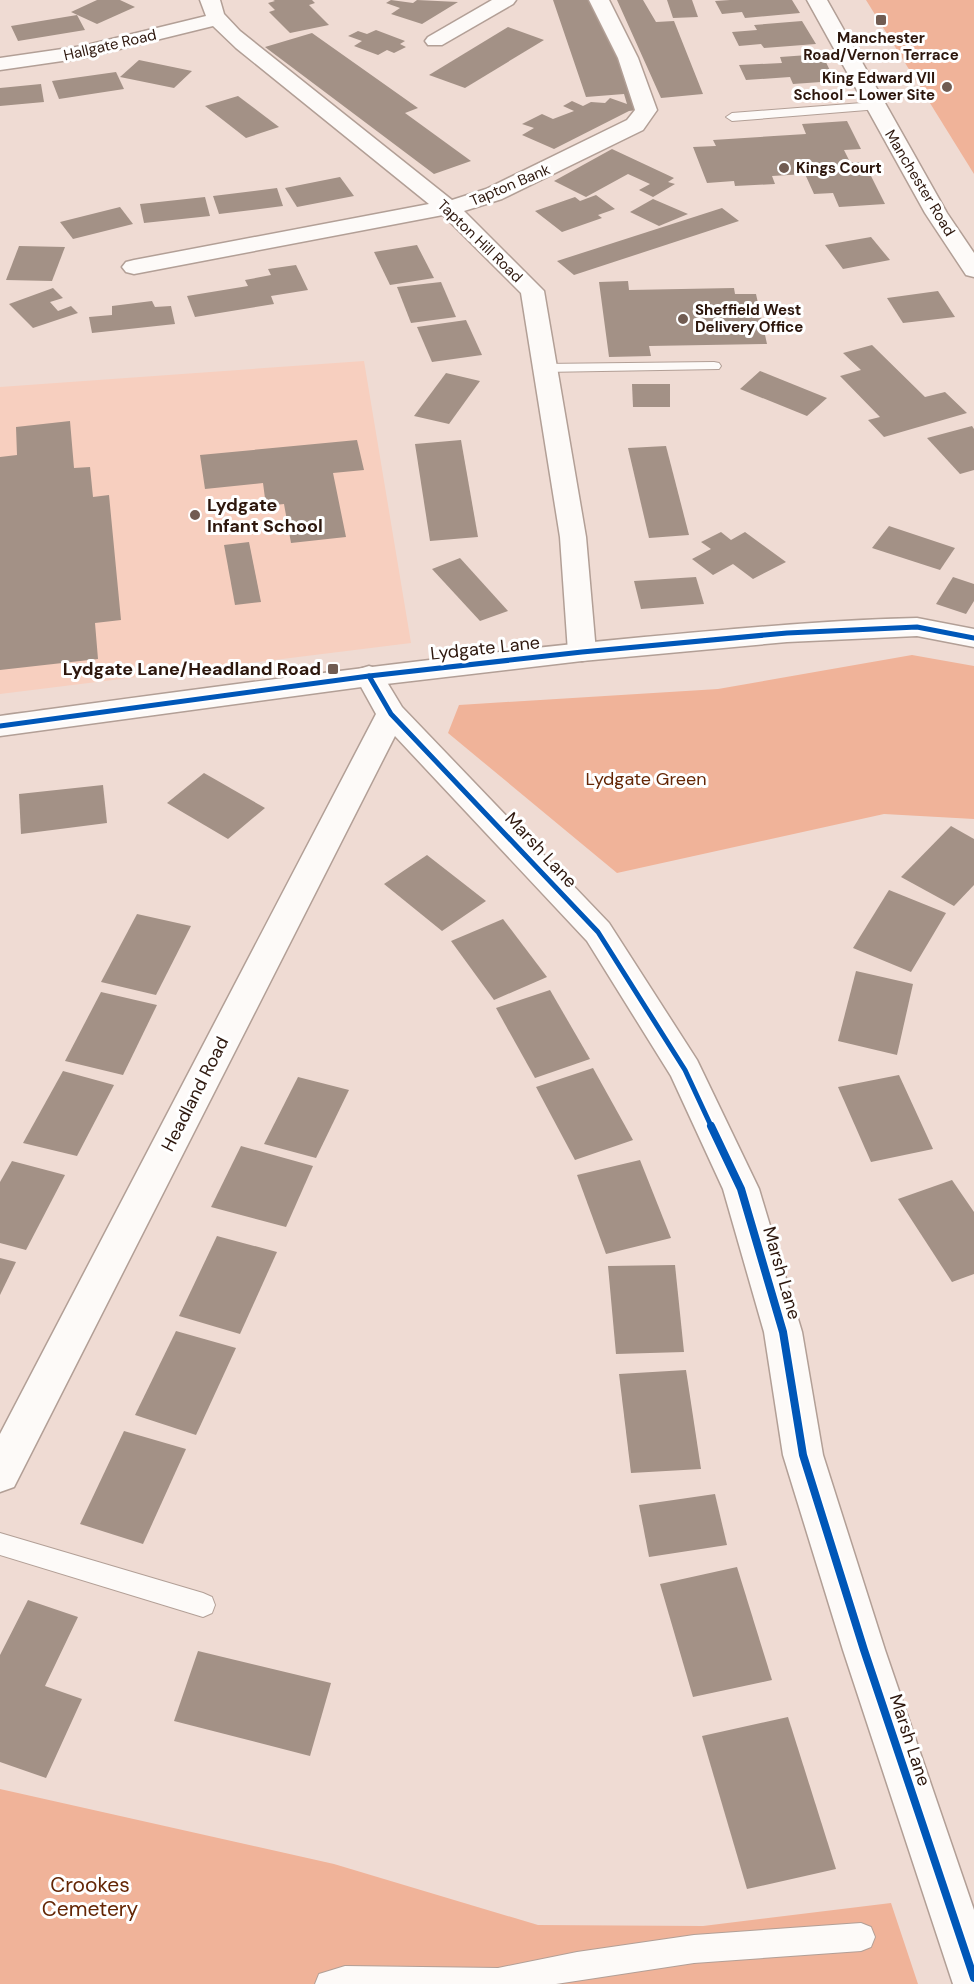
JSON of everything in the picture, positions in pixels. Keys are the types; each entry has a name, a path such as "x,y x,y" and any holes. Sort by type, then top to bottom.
{"street":[{"path":"435,41 506,0"},
{"name":"Tapton Bank","path":"134,267 466,204 494,194 635,125 646,110 628,58 599,0"},
{"name":"Manchester Road","path":"817,0 936,213 974,270"},
{"name":"Tapton Hill Road","path":"214,10 243,44 448,208 532,291 543,368 573,537 582,652"},
{"name":"Hallgate Road","path":"0,64 41,61 84,52 214,10"},
{"name":"Lydgate Lane","path":"0,726 369,676 582,652 868,628 918,627 974,638"},
{"name":"Marsh Lane","path":"369,676 391,714 598,932 685,1070 741,1189 783,1332 802,1455 864,1650 974,1978"},
{"name":"Headland Road","path":"0,1474 391,714"}],"lane":[{"path":"732,117 875,106"},
{"path":"543,368 714,366"},
{"path":"0,1544 203,1605"},
{"path":"328,1984 345,1980 498,1982 577,1966 694,1949 861,1937"}],"shaded area":[{"name":"Lydgate Infant School","path":"364,361 411,643 0,694 0,387"}],"green space":[{"name":"King Edward VII School - Lower Site","path":"866,0 974,0 974,174"},
{"name":"Lydgate Green","path":"912,655 974,666 974,819 884,814 617,873 448,733 459,705 718,689"},
{"name":"Crookes Cemetery","path":"0,1789 334,1864 538,1925 703,1926 891,1903 918,1984 0,1984"}],"building":[{"path":"97,0 120,0 135,7 97,24 71,12"},
{"path":"273,0 312,0 315,3 309,5 329,25 290,33 269,12 275,10 268,3 275,1"},
{"path":"391,0 413,3 417,0 458,2 422,24 391,14 400,8 386,3"},
{"path":"553,0 595,0 634,93 637,110 629,111 554,149 522,135 534,128 522,124 542,114 553,119 574,111 563,106 572,101 583,106 591,102 605,103 610,98 627,104 624,94 586,97"},
{"path":"617,0 643,0 656,22 674,21 703,94 661,98"},
{"path":"667,0 692,0 698,17 673,18"},
{"path":"792,0 800,13 745,18 742,12 722,14 715,1"},
{"path":"77,15 85,30 18,41 11,26"},
{"path":"802,21 816,44 764,48 761,44 739,46 732,32 757,30 754,25"},
{"path":"508,27 544,40 465,88 429,75"},
{"path":"376,30 405,41 400,44 406,47 394,53 387,50 378,55 354,46 362,41 348,36 358,31 367,34"},
{"path":"312,33 418,108 405,113 471,161 434,174 265,47"},
{"path":"822,54 835,81 793,84 790,77 746,80 739,65 782,63 780,57"},
{"path":"139,60 192,71 174,88 120,77"},
{"path":"116,72 124,89 59,99 52,81"},
{"path":"41,84 44,102 0,106 0,88"},
{"path":"238,96 279,127 246,138 205,106"},
{"name":"Kings Court","path":"847,121 861,149 844,150 850,162 864,162 885,204 839,207 833,193 814,194 805,174 772,176 775,184 735,186 734,181 707,183 693,147 716,146 713,140 806,134 802,124"},
{"path":"612,149 674,178 668,182 675,184 653,197 639,190 650,184 628,174 586,197 554,181"},
{"path":"340,177 354,196 297,207 285,188"},
{"path":"277,188 283,206 219,214 213,196"},
{"path":"596,195 615,209 598,215 602,218 562,232 535,211 575,197 580,201"},
{"path":"205,197 210,216 144,223 140,204"},
{"path":"653,199 688,214 659,226 630,212"},
{"path":"120,207 133,224 73,239 60,222"},
{"path":"722,208 739,221 574,275 557,261"},
{"path":"871,237 890,260 843,269 825,245"},
{"path":"417,245 434,278 390,285 374,252"},
{"path":"19,246 65,247 52,281 6,280"},
{"path":"296,265 308,290 271,296 274,304 195,317 187,296 248,286 245,280 271,275 268,269"},
{"name":"Sheffield West Delivery Office","path":"628,281 629,290 734,288 735,294 756,294 767,344 649,346 651,356 609,357 599,282"},
{"path":"441,282 456,317 411,323 397,287"},
{"path":"53,288 63,298 50,302 58,311 71,306 78,313 33,328 9,304"},
{"path":"938,291 955,317 903,323 887,298"},
{"path":"152,301 155,307 171,306 175,324 92,333 89,317 112,315 112,306"},
{"path":"466,320 482,355 432,362 417,327"},
{"path":"872,345 925,397 945,392 967,413 884,437 868,420 880,417 840,376 861,370 843,353"},
{"path":"760,371 827,398 807,416 740,389"},
{"path":"446,373 480,381 449,424 414,416"},
{"path":"632,384 670,384 670,407 633,407"},
{"path":"70,421 74,468 90,467 93,497 109,495 121,620 95,623 98,659 0,670 0,457 17,455 16,427"},
{"path":"972,426 974,429 974,470 960,474 927,438"},
{"path":"357,440 364,470 333,473 346,537 291,543 284,504 266,506 263,483 205,489 200,455"},
{"path":"461,440 478,537 430,541 415,444"},
{"path":"666,446 689,535 649,538 628,448"},
{"path":"889,526 955,548 940,570 872,548"},
{"path":"721,532 731,540 745,532 786,562 753,579 733,564 713,575 692,559 711,549 701,542"},
{"path":"249,542 261,602 235,605 224,545"},
{"path":"460,558 508,611 480,621 432,569"},
{"path":"696,577 704,604 641,609 634,581"},
{"path":"953,577 974,584 974,601 966,614 936,604"},
{"path":"204,773 265,808 228,839 167,803"},
{"path":"103,785 107,823 21,834 19,794"},
{"path":"951,826 974,839 974,885 954,906 901,877"},
{"path":"427,855 486,901 442,931 384,884"},
{"path":"889,890 946,913 911,972 853,948"},
{"path":"137,914 191,926 156,995 101,982"},
{"path":"503,919 547,977 494,1000 451,941"},
{"path":"856,971 913,984 897,1055 838,1041"},
{"path":"550,990 590,1059 535,1078 496,1008"},
{"path":"101,992 157,1005 123,1075 65,1061"},
{"path":"593,1068 633,1140 575,1160 536,1087"},
{"path":"63,1071 114,1085 77,1156 23,1143"},
{"path":"899,1075 933,1149 871,1162 838,1087"},
{"path":"298,1077 349,1090 316,1158 264,1144"},
{"path":"241,1146 313,1166 286,1227 211,1207"},
{"path":"640,1160 671,1238 606,1254 577,1175"},
{"path":"12,1161 65,1175 26,1250 0,1243 0,1182"},
{"path":"952,1180 974,1212 974,1274 952,1282 898,1199"},
{"path":"217,1236 277,1252 240,1334 179,1316"},
{"path":"0,1258 16,1262 0,1295"},
{"path":"675,1265 684,1352 616,1354 608,1266"},
{"path":"176,1331 236,1348 196,1435 135,1415"},
{"path":"686,1370 701,1469 631,1473 619,1374"},
{"path":"124,1431 186,1449 143,1544 80,1524"},
{"path":"715,1494 727,1545 649,1557 639,1505"},
{"path":"737,1567 772,1680 693,1697 660,1584"},
{"path":"28,1600 78,1617 45,1686 82,1699 46,1778 0,1762 0,1655"},
{"path":"198,1651 331,1683 310,1756 174,1721"},
{"path":"788,1717 836,1869 747,1889 702,1736"}],"cycle path":[{"path":"0,726 369,676 582,652 787,633 917,627 974,638"},
{"path":"369,676 391,714 598,932 685,1070 741,1189 783,1332 803,1455 864,1650 974,1978"}],"place":[{"name":"Manchester Road/Vernon Terrace","path":"881,20"},
{"name":"King Edward VII School - Lower Site","path":"947,87"},
{"name":"Kings Court","path":"784,168"},
{"name":"Sheffield West Delivery Office","path":"683,319"},
{"name":"Lydgate Infant School","path":"195,515"},
{"name":"Lydgate Lane/Headland Road","path":"333,669"}]}
